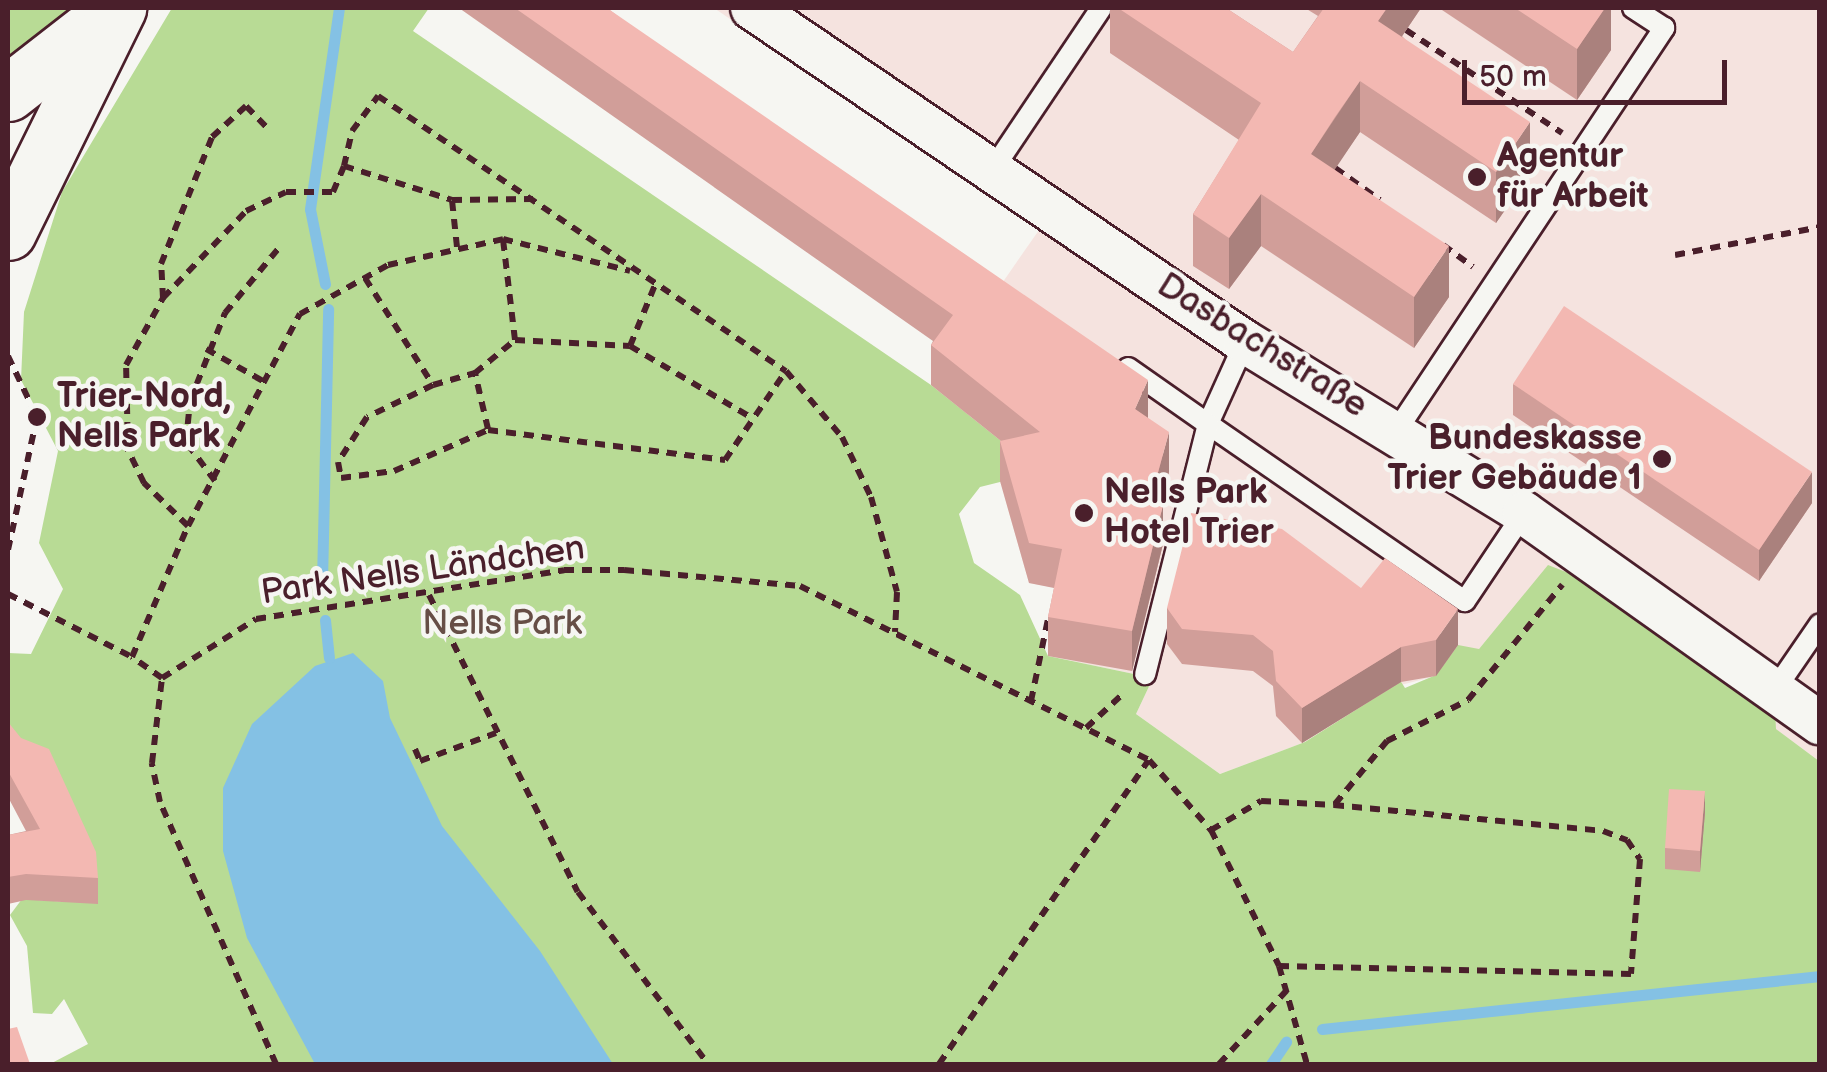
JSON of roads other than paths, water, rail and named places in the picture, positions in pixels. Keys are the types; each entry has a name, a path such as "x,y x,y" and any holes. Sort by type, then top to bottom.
{"main road":[{"path":"8,93 54,65 108,8"},
{"path":"8,232 118,8"}],"street":[{"name":"Dasbachstraße","path":"752,8 1245,342 1397,430 1524,513 1820,723"}],"lane":[{"path":"993,169 1101,8"},
{"path":"1397,430 1664,28 1633,8"},
{"path":"1144,674 1208,424 1245,342"},
{"path":"1113,357 1465,601 1524,513"},
{"path":"1774,691 1820,624"}],"water":[{"path":"353,653 383,681 390,718 442,826 540,951 613,1064 315,1064 247,938 223,851 223,788 252,724 315,666"}],"waterway":[{"path":"325,284 310,209 339,8"},
{"path":"322,581 328,309"},
{"path":"325,620 329,658"},
{"path":"1322,1029 1820,976"},
{"path":"1271,1064 1286,1042"}],"place":[{"name":"Agentur für Arbeit","path":"1477,177"},
{"name":"Trier-Nord, Nells Park","path":"37,417"},
{"name":"Bundeskasse Trier Gebäude 1","path":"1662,459"},
{"name":"Nells Park Hotel Trier","path":"1084,513"}],"park label":[{"name":"Nells Park","path":"502,624"}]}
